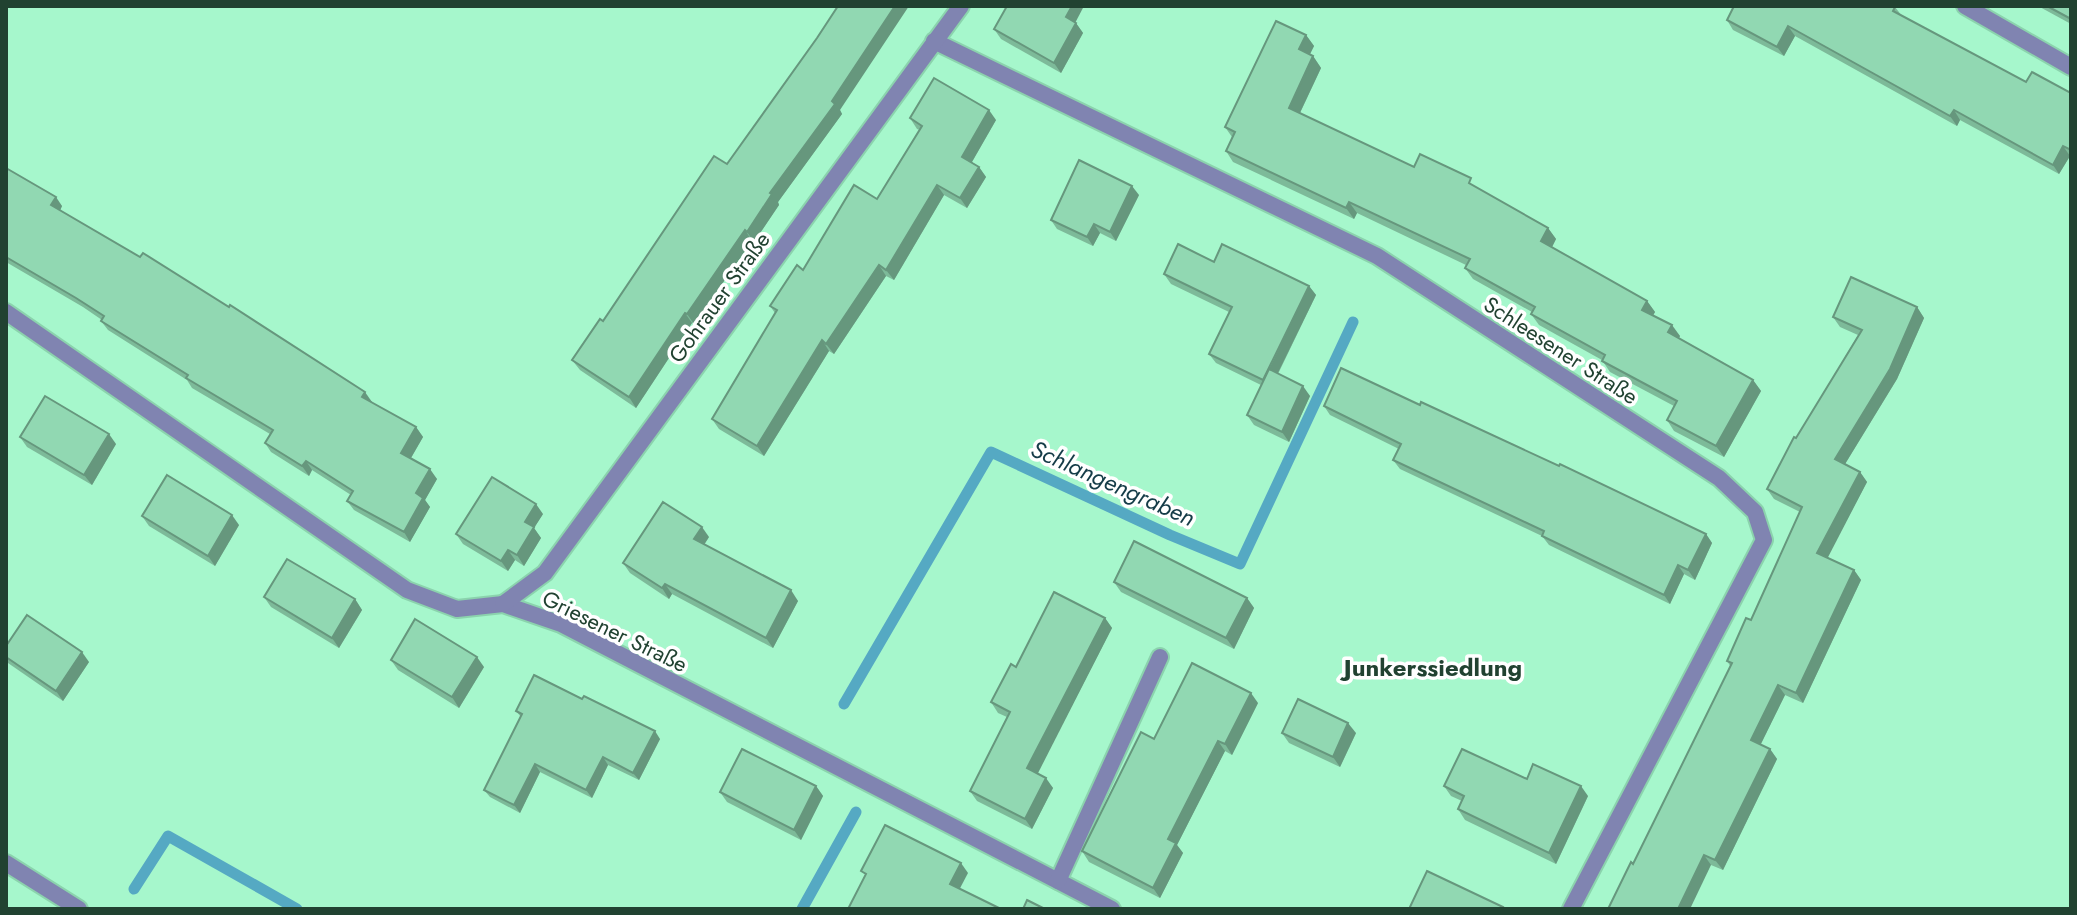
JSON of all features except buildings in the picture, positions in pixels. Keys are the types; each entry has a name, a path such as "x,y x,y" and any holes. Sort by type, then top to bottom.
{"street":[{"name":"Gohrauer Straße","path":"503,604 545,573 961,6"},
{"path":"1965,6 2071,67"},
{"name":"Schleesener Straße","path":"934,41 1377,256 1719,478 1755,512 1764,540 1571,909"},
{"name":"Griesener Straße","path":"6,312 407,590 457,609 503,604 561,624 1112,909"},
{"path":"1058,881 1160,657"},
{"path":"6,863 79,909"}],"waterway":[{"name":"Schlangengraben","path":"844,704 991,452 1240,564 1353,322"},
{"name":"Schlangengraben","path":"802,909 856,812"},
{"name":"Schlangengraben","path":"134,889 168,836 297,909"}],"district":[{"name":"Junkerssiedlung","path":"1433,667"}]}
